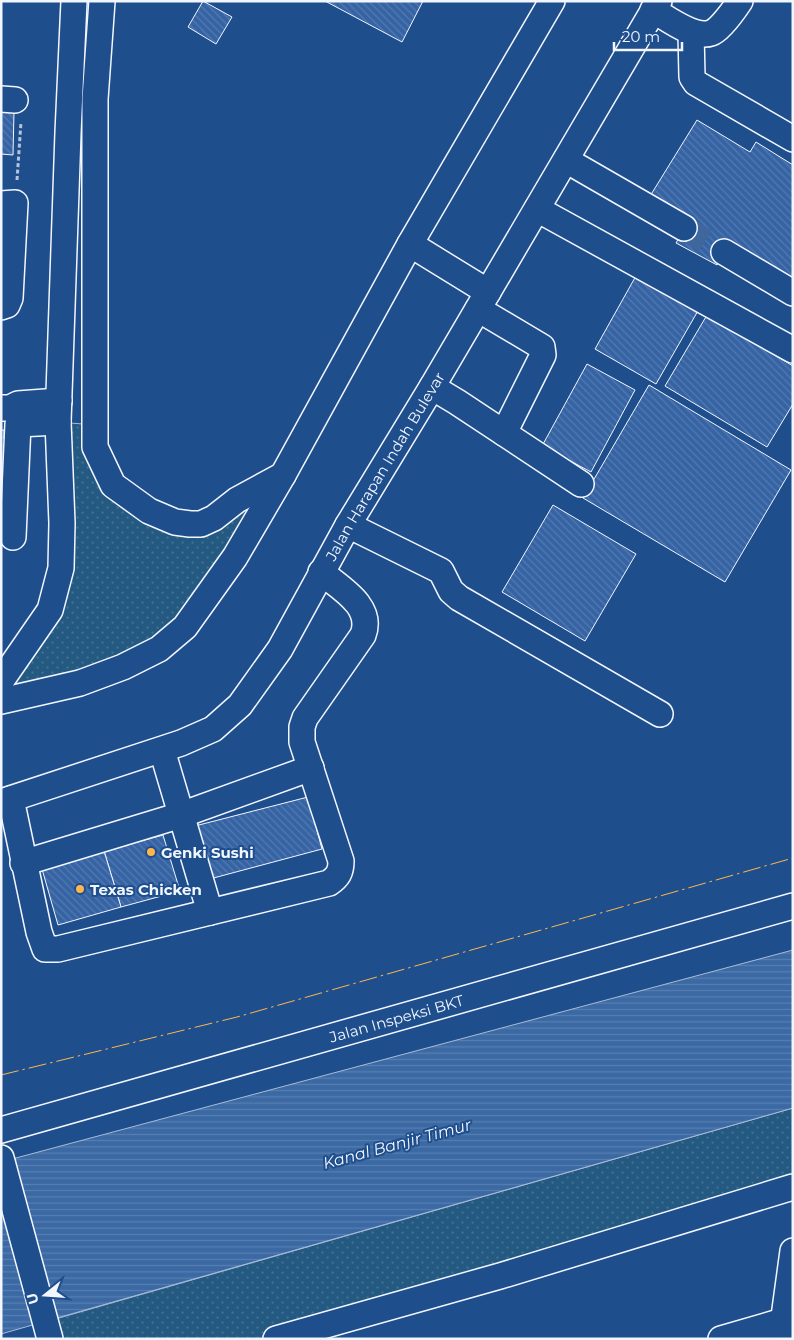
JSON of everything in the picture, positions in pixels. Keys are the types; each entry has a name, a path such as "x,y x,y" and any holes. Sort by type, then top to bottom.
{"street":[{"path":"1,681 50,610 61,568 62,523 58,412 74,1"},
{"path":"102,1 95,99 95,447 113,485 149,511 174,522 201,524 214,518 237,500 283,475"},
{"path":"1,701 80,683 123,667 159,648 185,627 230,563 283,475 552,1"},
{"path":"656,6 691,32 703,34 712,33 719,27 740,1"},
{"name":"Jalan Harapan Indah Bulevar","path":"6,801 162,750 213,729 240,705 280,649 348,525 432,387 479,294 537,209 656,6"},
{"path":"691,32 692,76 696,82 793,139"},
{"path":"566,160 684,228"},
{"path":"1,307 7,305 10,298 8,204"},
{"path":"537,209 793,350"},
{"path":"413,247 479,294 542,347 543,355 504,433"},
{"path":"724,252 793,294"},
{"path":"432,387 581,484"},
{"path":"13,537 10,415 58,412"},
{"path":"348,525 441,571 451,591 459,598 660,714"},
{"path":"6,801 23,863 38,932 45,949 58,949 329,883 339,874 341,861 302,742 302,727 305,718 363,634 366,622 358,604 321,572"},
{"path":"162,750 210,912"},
{"path":"23,863 181,814 311,768"},
{"name":"Jalan Inspeksi BKT","path":"1,1130 793,906"},
{"path":"1,1158 50,1339"},
{"path":"276,1339 500,1276 793,1188"},
{"path":"721,1339 786,1326 793,1251"}],"path":[{"path":"8,99 20,102 22,106 8,204"}],"shaded area":[{"path":"58,422 95,425 113,485 175,522 283,475 159,648 1,700 50,610"},
{"path":"793,1108 793,1187 276,1339 50,1339 45,1322"}],"water":[{"name":"Kanal Banjir Timur","path":"793,950 793,1108 1,1334 1,1162"}],"building":[{"path":"203,1 232,17 216,44 188,27"},
{"path":"325,1 423,1 402,42"},
{"path":"1,111 14,111 13,155 1,154"},
{"path":"697,120 750,152 756,142 793,165 793,291 725,249 717,265 676,243 686,225 647,201"},
{"path":"637,274 699,309 656,384 595,349"},
{"path":"707,315 793,366 793,404 767,447 665,386"},
{"path":"587,364 635,390 591,472 542,446"},
{"path":"649,385 791,470 725,582 583,498"},
{"path":"1,430 4,430 4,439 10,441 9,470 3,469 2,483"},
{"path":"553,505 636,554 585,641 502,592"},
{"path":"308,797 322,849 206,880 191,827"},
{"path":"163,835 180,891 121,907 104,851"},
{"path":"104,851 121,907 58,925 42,869"}],"tunnel":[{"path":"684,228 724,252"}],"power":[{"path":"1,1075 237,1017 793,858"}],"place":[{"name":"Genki Sushi","path":"151,852"},
{"name":"Texas Chicken","path":"80,889"}]}
